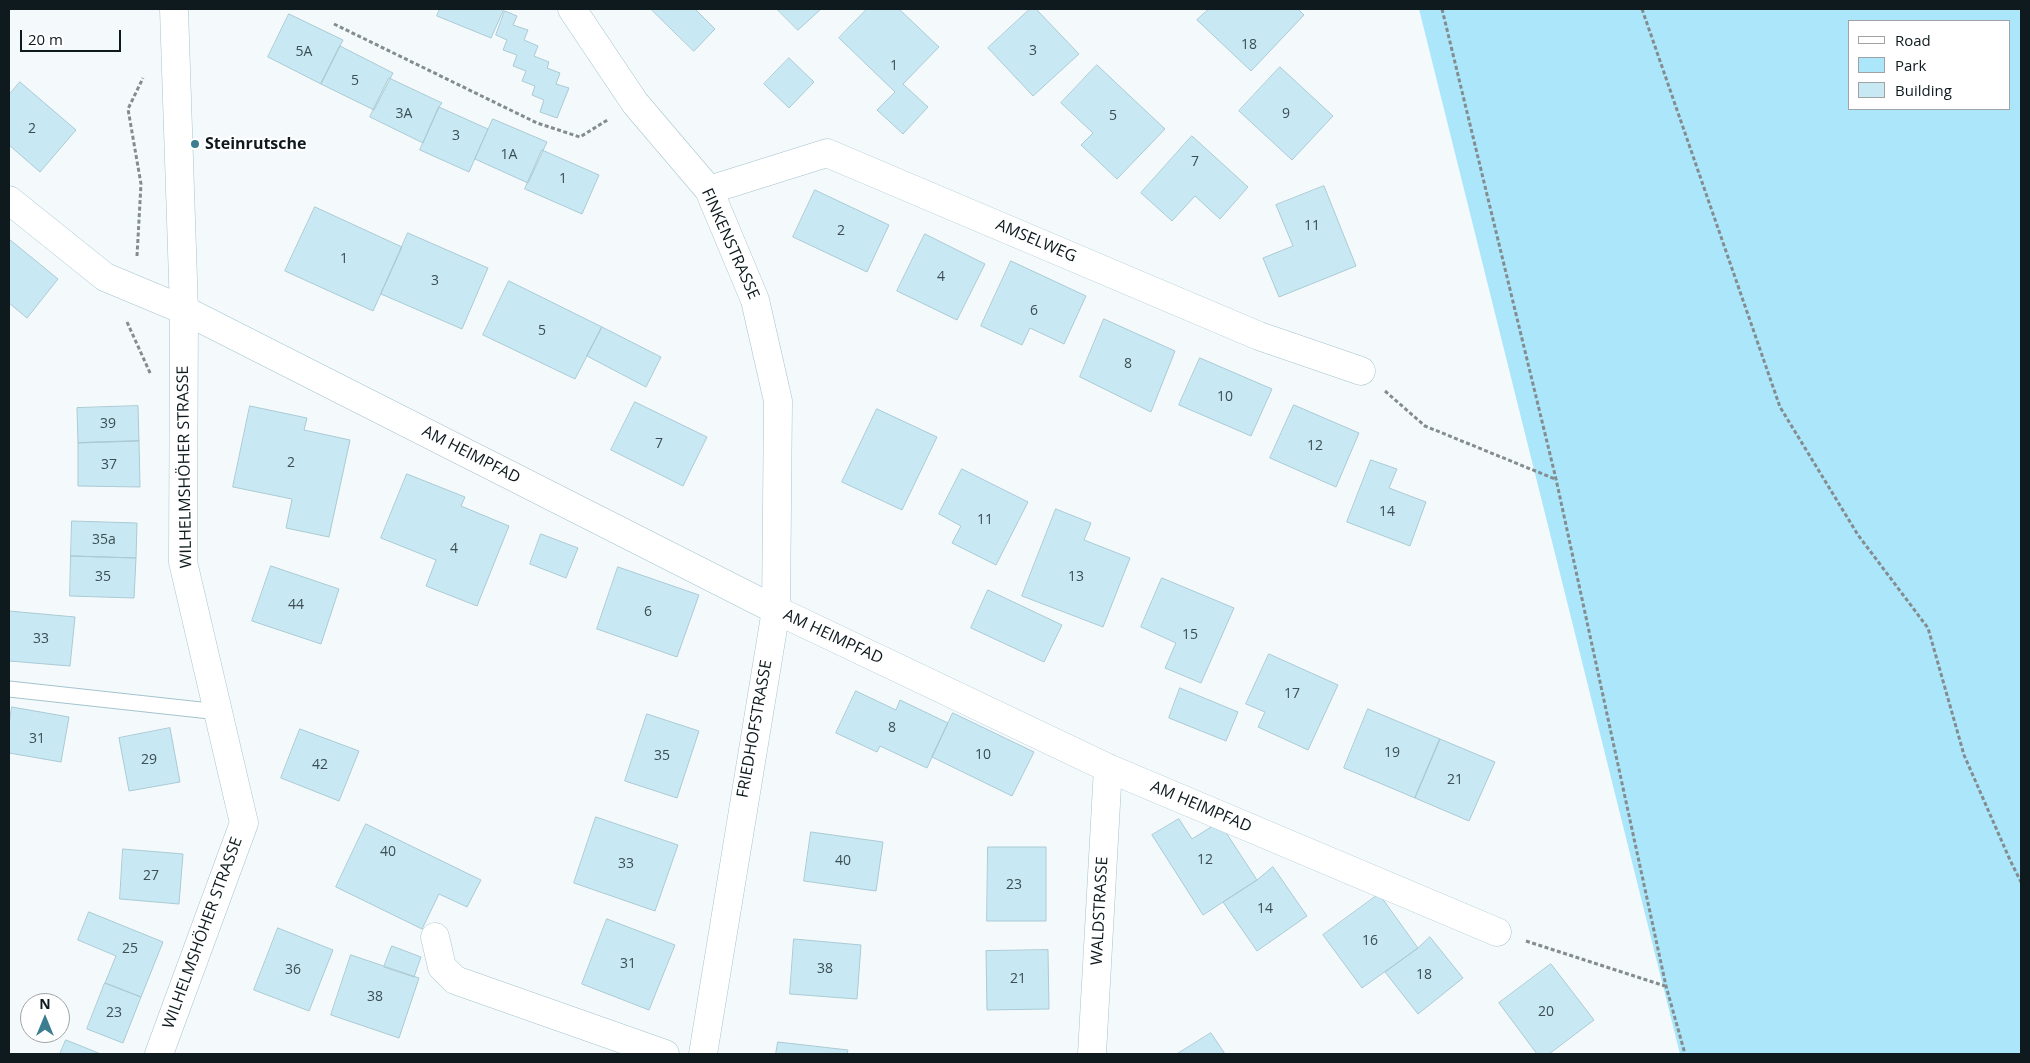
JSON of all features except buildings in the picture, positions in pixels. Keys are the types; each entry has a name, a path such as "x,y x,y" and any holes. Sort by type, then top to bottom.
{"street":[{"name":"WILHELMSHÖHER STRASSE","path":"158,1054 244,823 183,562 184,310 174,9"},
{"name":"FINKENSTRASSE","path":"572,9 635,103 709,190 756,300 778,401"},
{"name":"AMSELWEG","path":"709,190 828,153 1260,336 1361,371"},
{"path":"9,200 105,277 184,310"},
{"name":"AM HEIMPFAD","path":"184,310 776,610 1108,768 1498,932"},
{"name":"FRIEDHOFSTRASSE","path":"703,1054 776,610 778,401"},
{"name":"WALDSTRASSE","path":"1092,1054 1108,768"},
{"path":"434,937 442,967 455,980 665,1054"}],"lane":[{"path":"9,689 218,712"}],"path":[{"path":"1442,9 1556,479 1666,986 1685,1054"},
{"path":"1642,9 1780,407 1858,535 1928,628 1964,755 2021,882"},
{"path":"334,24 537,123 580,137 635,103"},
{"path":"143,71 143,80 128,109 141,184 135,289 124,313 153,380 184,392"},
{"path":"1361,371 1425,426 1556,479"},
{"path":"1498,932 1666,986"}],"green space":[{"path":"1419,9 2021,9 2021,1054 1680,1054"}],"place":[{"name":"Steinrutsche","path":"195,144"}]}
